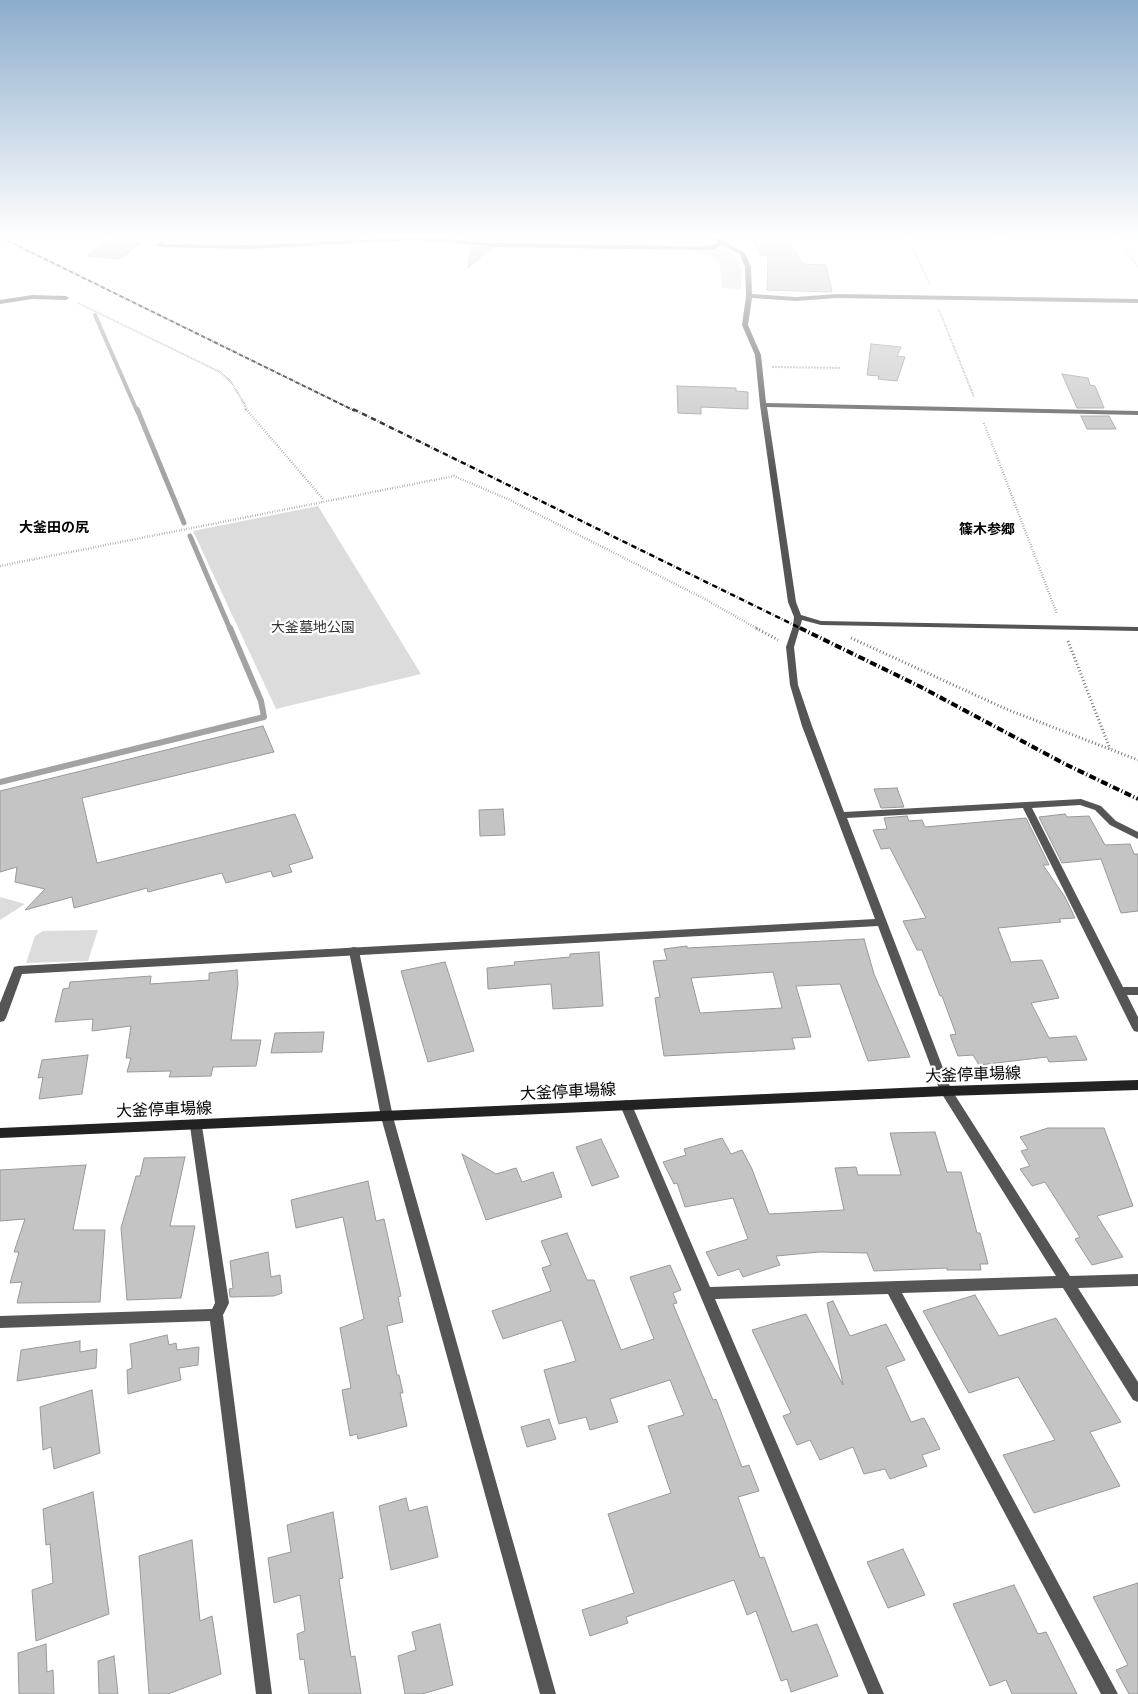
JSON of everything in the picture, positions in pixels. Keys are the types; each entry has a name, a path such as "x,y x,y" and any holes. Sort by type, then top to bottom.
{"main road":[{"name":"大釜停車場線","path":"0,1133 196,1126 626,1105 1138,1085"}],"street":[{"path":"746,316 745,325 758,355 763,405 792,602 798,617 790,647 794,685 840,815 946,1092 1138,1394"},
{"path":"763,405 1138,413"},
{"path":"798,617 821,623 1138,629"},
{"path":"840,815 1081,802 1098,808 1113,823 1138,836"},
{"path":"1026,805 1138,1028"},
{"path":"0,1018 18,970 881,922"},
{"path":"354,951 387,1117 548,1694"},
{"path":"1121,991 1138,991"},
{"path":"626,1105 708,1293 876,1694"},
{"path":"196,1126 222,1303 216,1315 264,1694"},
{"path":"708,1293 1138,1280"},
{"path":"892,1286 1110,1694"},
{"path":"0,1322 216,1315"}],"path":[{"path":"104,316 220,372 231,382 245,405 246,412 325,500"},
{"path":"942,316 980,410 1110,749"},
{"path":"759,367 841,368"},
{"path":"0,566 325,500 454,476 510,500 692,592 790,647"},
{"path":"821,623 1006,709 1138,760"}],"green space":[{"name":"大釜墓地公園","path":"318,506 421,674 276,709 193,531"},
{"path":"0,897 25,904 0,920"},
{"path":"98,930 88,961 26,963 35,936 43,931"}],"building":[{"path":"871,344 901,347 897,356 905,357 897,381 878,379 879,376 867,375"},
{"path":"1062,374 1088,378 1090,385 1095,386 1104,408 1077,408"},
{"path":"677,386 736,388 736,391 748,392 748,409 701,407 701,414 678,413"},
{"path":"1081,416 1109,416 1116,429 1087,429"},
{"path":"263,726 274,752 82,798 97,863 295,814 313,858 289,865 292,872 273,877 271,871 226,883 222,873 148,892 147,888 74,908 72,897 25,910 45,889 15,882 17,867 0,872 0,791"},
{"path":"897,788 904,807 881,808 874,789"},
{"path":"503,809 505,835 480,836 479,810"},
{"path":"1065,814 1067,817 1089,816 1105,845 1130,844 1134,854 1138,854 1138,911 1121,913 1101,859 1062,863 1039,817"},
{"path":"907,816 909,821 922,820 925,827 1026,818 1049,865 1043,865 1065,897 1075,918 1059,919 1061,922 998,928 1011,962 1042,960 1059,998 1031,1003 1049,1038 1076,1036 1087,1060 1049,1062 1047,1057 979,1065 973,1055 958,1056 950,1035 956,1034 942,996 940,996 922,950 917,950 903,921 926,918 890,848 881,849 873,830 887,829 884,818"},
{"path":"864,939 874,974 910,1057 868,1061 840,984 796,986 811,1037 792,1038 795,1049 664,1056 655,998 660,997 653,961 667,960 664,949 687,946 687,948","holes":["773,972 782,1008 700,1013 691,978"]},
{"path":"599,952 603,1006 553,1009 551,984 488,989 487,968 515,965 514,962 570,957 570,954"},
{"path":"445,962 474,1051 428,1062 401,971"},
{"path":"237,970 238,984 231,1040 261,1040 256,1066 213,1067 211,1076 169,1077 171,1071 127,1072 131,1058 126,1058 131,1026 92,1031 93,1019 55,1022 63,989 69,988 70,982 151,976 150,984 209,980 209,973"},
{"path":"324,1032 322,1052 271,1053 275,1033"},
{"path":"88,1055 82,1094 39,1099 43,1077 38,1078 42,1060"},
{"path":"1048,1128 1104,1128 1133,1206 1097,1216 1123,1257 1092,1265 1075,1239 1080,1237 1045,1182 1032,1186 1020,1169 1030,1166 1021,1151 1028,1149 1020,1137"},
{"path":"935,1132 947,1172 961,1172 977,1233 980,1233 988,1264 980,1264 981,1270 947,1270 947,1268 874,1271 867,1253 820,1252 776,1256 780,1265 743,1277 739,1269 718,1276 706,1252 748,1239 733,1198 685,1207 677,1183 674,1184 663,1162 686,1155 684,1149 722,1138 731,1154 742,1150 752,1169 769,1214 844,1210 835,1168 856,1167 858,1175 901,1175 890,1133"},
{"path":"601,1139 619,1177 592,1186 576,1147"},
{"path":"462,1154 496,1174 516,1168 522,1182 553,1172 562,1197 486,1220"},
{"path":"185,1157 170,1226 195,1226 181,1298 127,1300 121,1228 136,1176 140,1176 144,1158"},
{"path":"86,1165 73,1230 105,1230 100,1302 17,1303 22,1282 10,1283 19,1252 14,1252 25,1219 0,1221 0,1170"},
{"path":"368,1181 376,1221 384,1219 401,1296 398,1297 403,1322 387,1326 397,1375 399,1375 403,1393 400,1393 407,1426 358,1439 357,1434 350,1436 342,1390 351,1388 340,1328 364,1319 343,1217 296,1228 291,1200"},
{"path":"567,1233 587,1280 594,1280 621,1350 654,1339 630,1277 670,1265 681,1290 673,1293 677,1303 673,1304 713,1400 716,1399 742,1467 749,1465 759,1491 738,1497 760,1558 764,1557 792,1632 817,1624 838,1676 791,1692 787,1679 781,1681 756,1611 747,1615 734,1580 626,1617 628,1623 590,1636 582,1610 634,1593 608,1514 671,1493 648,1426 684,1415 670,1380 610,1399 618,1422 590,1430 586,1417 559,1424 544,1370 576,1361 562,1320 503,1339 492,1311 551,1291 542,1268 551,1265 541,1241"},
{"path":"268,1252 271,1277 280,1275 282,1293 274,1296 230,1297 229,1289 233,1288 230,1261"},
{"path":"975,1295 999,1336 1056,1318 1121,1422 1090,1432 1120,1486 1034,1513 1003,1455 1055,1440 1018,1377 969,1393 923,1311"},
{"path":"833,1301 850,1336 886,1324 905,1360 886,1367 911,1422 924,1418 940,1449 922,1455 927,1466 890,1479 885,1469 864,1474 853,1447 820,1460 810,1440 797,1445 783,1416 791,1413 752,1330 806,1314 843,1385 827,1303"},
{"path":"167,1335 169,1345 176,1343 177,1350 199,1347 198,1365 179,1368 181,1380 128,1394 127,1370 132,1368 130,1344"},
{"path":"80,1341 80,1352 97,1349 96,1368 17,1381 21,1350"},
{"path":"92,1390 100,1453 54,1469 51,1447 43,1450 40,1407"},
{"path":"549,1419 556,1439 527,1447 521,1427"},
{"path":"93,1492 109,1614 36,1641 32,1590 53,1583 50,1544 46,1545 43,1509"},
{"path":"406,1498 409,1511 427,1506 438,1557 391,1570 379,1506"},
{"path":"333,1512 343,1578 339,1579 351,1657 355,1656 361,1694 309,1694 304,1659 300,1660 297,1634 305,1631 300,1595 274,1603 268,1558 291,1552 287,1525"},
{"path":"192,1540 200,1621 212,1616 221,1674 168,1694 149,1694 139,1556"},
{"path":"903,1549 925,1595 888,1608 867,1562"},
{"path":"1138,1583 1138,1694 1129,1694 1116,1670 1128,1665 1093,1597"},
{"path":"1014,1585 1038,1634 1046,1632 1077,1694 1012,1694 1006,1680 990,1686 953,1604"},
{"path":"440,1624 453,1685 422,1694 405,1694 398,1656 416,1650 412,1632"},
{"path":"46,1644 47,1672 53,1670 54,1694 19,1694 18,1653"},
{"path":"114,1656 118,1694 99,1694 98,1661"}],"waterway":[{"path":"95,316 137,411"},
{"path":"137,409 184,523"},
{"path":"190,536 230,629"},
{"path":"0,782 264,717 261,701 230,628"}],"railway":[{"path":"161,316 355,411"},
{"path":"353,409 802,629"},
{"path":"800,628 919,686 1065,764 1138,799"}],"district":[{"name":"大釜田の尻","path":"54,528"},
{"name":"篠木参郷","path":"987,530"}]}
